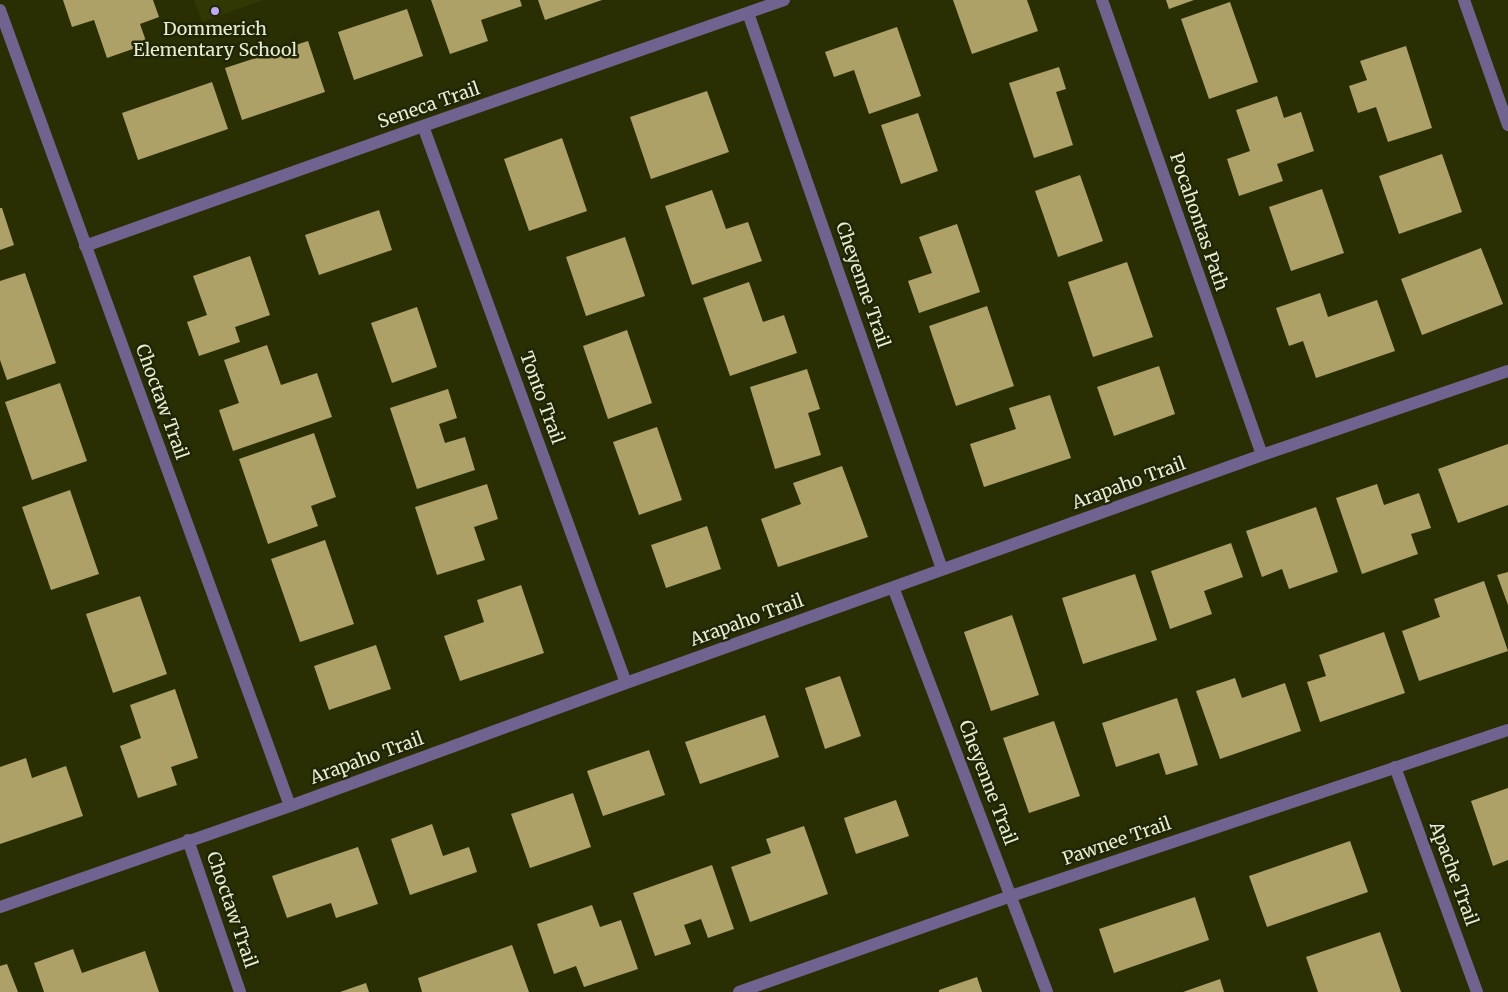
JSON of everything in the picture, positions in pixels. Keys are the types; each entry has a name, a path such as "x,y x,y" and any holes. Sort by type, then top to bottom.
{"street":[{"name":"Seneca Trail","path":"85,246 784,0"},
{"name":"Pocahontas Path","path":"1102,0 1262,456"},
{"path":"1464,0 1508,125"},
{"name":"Choctaw Trail","path":"0,10 290,806"},
{"name":"Cheyenne Trail","path":"748,13 942,569"},
{"name":"Tonto Trail","path":"423,126 626,683"},
{"name":"Arapaho Trail","path":"0,907 290,806 942,569 1508,371"},
{"name":"Cheyenne Trail","path":"893,587 1047,992"},
{"name":"Pawnee Trail","path":"739,992 1011,896 1508,730"},
{"name":"Apache Trail","path":"1395,767 1477,992"},
{"name":"Choctaw Trail","path":"188,840 240,992"}],"shaded area":[{"name":"Dommerich Elementary School","path":"194,0 263,0 202,22"}],"building":[{"path":"63,0 153,0 159,17 140,24 147,44 107,58 94,20 72,27"},
{"path":"431,0 520,0 522,6 481,20 488,41 450,54"},
{"path":"538,0 602,0 545,20"},
{"path":"953,0 1027,0 1038,31 972,54"},
{"path":"1166,0 1194,0 1169,9"},
{"path":"1230,2 1258,82 1209,99 1181,19"},
{"path":"407,9 423,56 354,80 338,32"},
{"path":"897,27 921,96 869,114 854,70 834,77 825,52"},
{"path":"308,41 325,92 242,120 225,68"},
{"path":"1406,46 1432,128 1388,142 1376,107 1358,113 1349,86 1367,80 1360,61"},
{"path":"1059,67 1066,89 1056,92 1073,145 1034,158 1009,83"},
{"path":"212,82 228,129 138,160 122,113"},
{"path":"707,91 729,152 651,179 630,117"},
{"path":"1277,96 1284,118 1301,112 1314,151 1277,164 1283,181 1239,196 1227,159 1250,151 1236,110"},
{"path":"918,113 938,171 901,184 881,125"},
{"path":"562,138 587,211 529,231 504,159"},
{"path":"1442,154 1462,212 1399,234 1379,176"},
{"path":"1080,175 1103,241 1058,257 1035,191"},
{"path":"1322,189 1344,253 1291,271 1269,207"},
{"path":"712,190 726,229 748,222 762,261 692,285 665,206"},
{"path":"0,208 2,208 14,245 0,250"},
{"path":"379,210 392,250 319,275 305,235"},
{"path":"957,224 980,292 919,313 908,281 932,273 919,237"},
{"path":"625,237 645,296 586,316 566,257"},
{"path":"1481,248 1503,304 1422,335 1401,279"},
{"path":"250,256 270,315 235,327 240,342 199,356 187,322 207,315 193,276"},
{"path":"1127,262 1153,337 1093,357 1068,282"},
{"path":"25,273 56,363 7,380 0,360 0,281"},
{"path":"749,282 763,322 784,315 797,353 730,376 703,298"},
{"path":"1320,293 1328,317 1377,300 1395,351 1316,378 1303,341 1289,346 1276,308"},
{"path":"987,306 1014,386 956,406 929,326"},
{"path":"417,307 437,367 392,383 371,323"},
{"path":"627,330 652,403 608,419 583,346"},
{"path":"267,345 281,385 317,373 332,417 233,451 219,410 239,403 224,360"},
{"path":"1159,366 1175,414 1114,436 1097,387"},
{"path":"807,369 820,409 808,413 821,455 775,469 750,387"},
{"path":"60,383 87,461 32,480 5,402"},
{"path":"448,389 457,418 439,424 445,443 465,437 475,470 417,489 390,408"},
{"path":"1050,395 1071,458 984,487 970,444 1016,429 1009,408"},
{"path":"657,427 682,500 639,515 613,442"},
{"path":"314,433 336,497 311,506 318,526 268,544 239,459"},
{"path":"1508,444 1508,505 1458,523 1438,469"},
{"path":"842,466 868,537 778,567 761,519 801,504 793,483"},
{"path":"487,484 498,519 474,527 485,560 437,575 415,507"},
{"path":"1377,484 1384,505 1419,493 1431,528 1411,534 1418,554 1362,574 1336,498"},
{"path":"70,490 99,574 51,590 22,507"},
{"path":"1316,507 1338,572 1289,589 1282,569 1262,577 1246,531"},
{"path":"707,526 721,569 666,588 651,545"},
{"path":"325,540 354,624 300,642 271,559"},
{"path":"1231,543 1243,577 1204,591 1212,614 1170,629 1151,571"},
{"path":"1508,572 1508,605 1497,575"},
{"path":"1135,574 1157,640 1083,664 1062,598"},
{"path":"1484,581 1508,651 1419,681 1402,631 1440,617 1434,599"},
{"path":"521,585 544,653 460,681 444,636 484,622 477,600"},
{"path":"140,596 167,674 113,693 86,614"},
{"path":"1012,615 1039,695 991,711 964,632"},
{"path":"1384,632 1405,693 1320,722 1307,682 1326,676 1319,655"},
{"path":"376,645 391,689 329,710 314,666"},
{"path":"840,676 861,736 825,749 805,688"},
{"path":"1235,678 1242,698 1285,683 1301,731 1220,759 1196,691"},
{"path":"175,689 198,758 171,767 177,785 138,798 120,746 141,738 130,705"},
{"path":"1177,698 1198,765 1166,775 1159,753 1116,767 1102,723"},
{"path":"765,715 779,757 700,784 685,742"},
{"path":"1054,721 1080,796 1029,813 1003,738"},
{"path":"649,750 665,795 603,816 587,771"},
{"path":"26,758 32,778 66,766 83,816 0,844 0,767"},
{"path":"1508,788 1508,860 1493,866 1471,801"},
{"path":"573,793 591,847 530,868 511,814"},
{"path":"896,800 909,836 856,854 844,818"},
{"path":"432,824 443,856 469,847 477,872 410,895 391,839"},
{"path":"804,826 828,894 750,922 731,867 771,853 766,839"},
{"path":"1350,841 1368,892 1267,927 1249,876"},
{"path":"358,847 378,904 336,918 331,903 287,918 272,876"},
{"path":"712,865 734,929 708,938 701,919 684,925 691,944 655,956 633,893"},
{"path":"1195,897 1209,940 1114,973 1099,929"},
{"path":"592,905 600,927 621,920 638,969 584,987 576,966 554,974 537,924"},
{"path":"1380,932 1401,992 1318,992 1306,957"},
{"path":"512,945 529,992 422,992 418,978"},
{"path":"73,949 82,973 145,951 159,992 44,992 34,963"},
{"path":"7,964 18,992 0,992 0,966"},
{"path":"977,977 982,992 939,992 939,990"},
{"path":"1220,979 1224,992 1183,992"},
{"path":"366,983 369,992 340,992"}],"place":[{"name":"Dommerich Elementary School","path":"215,11"}]}
